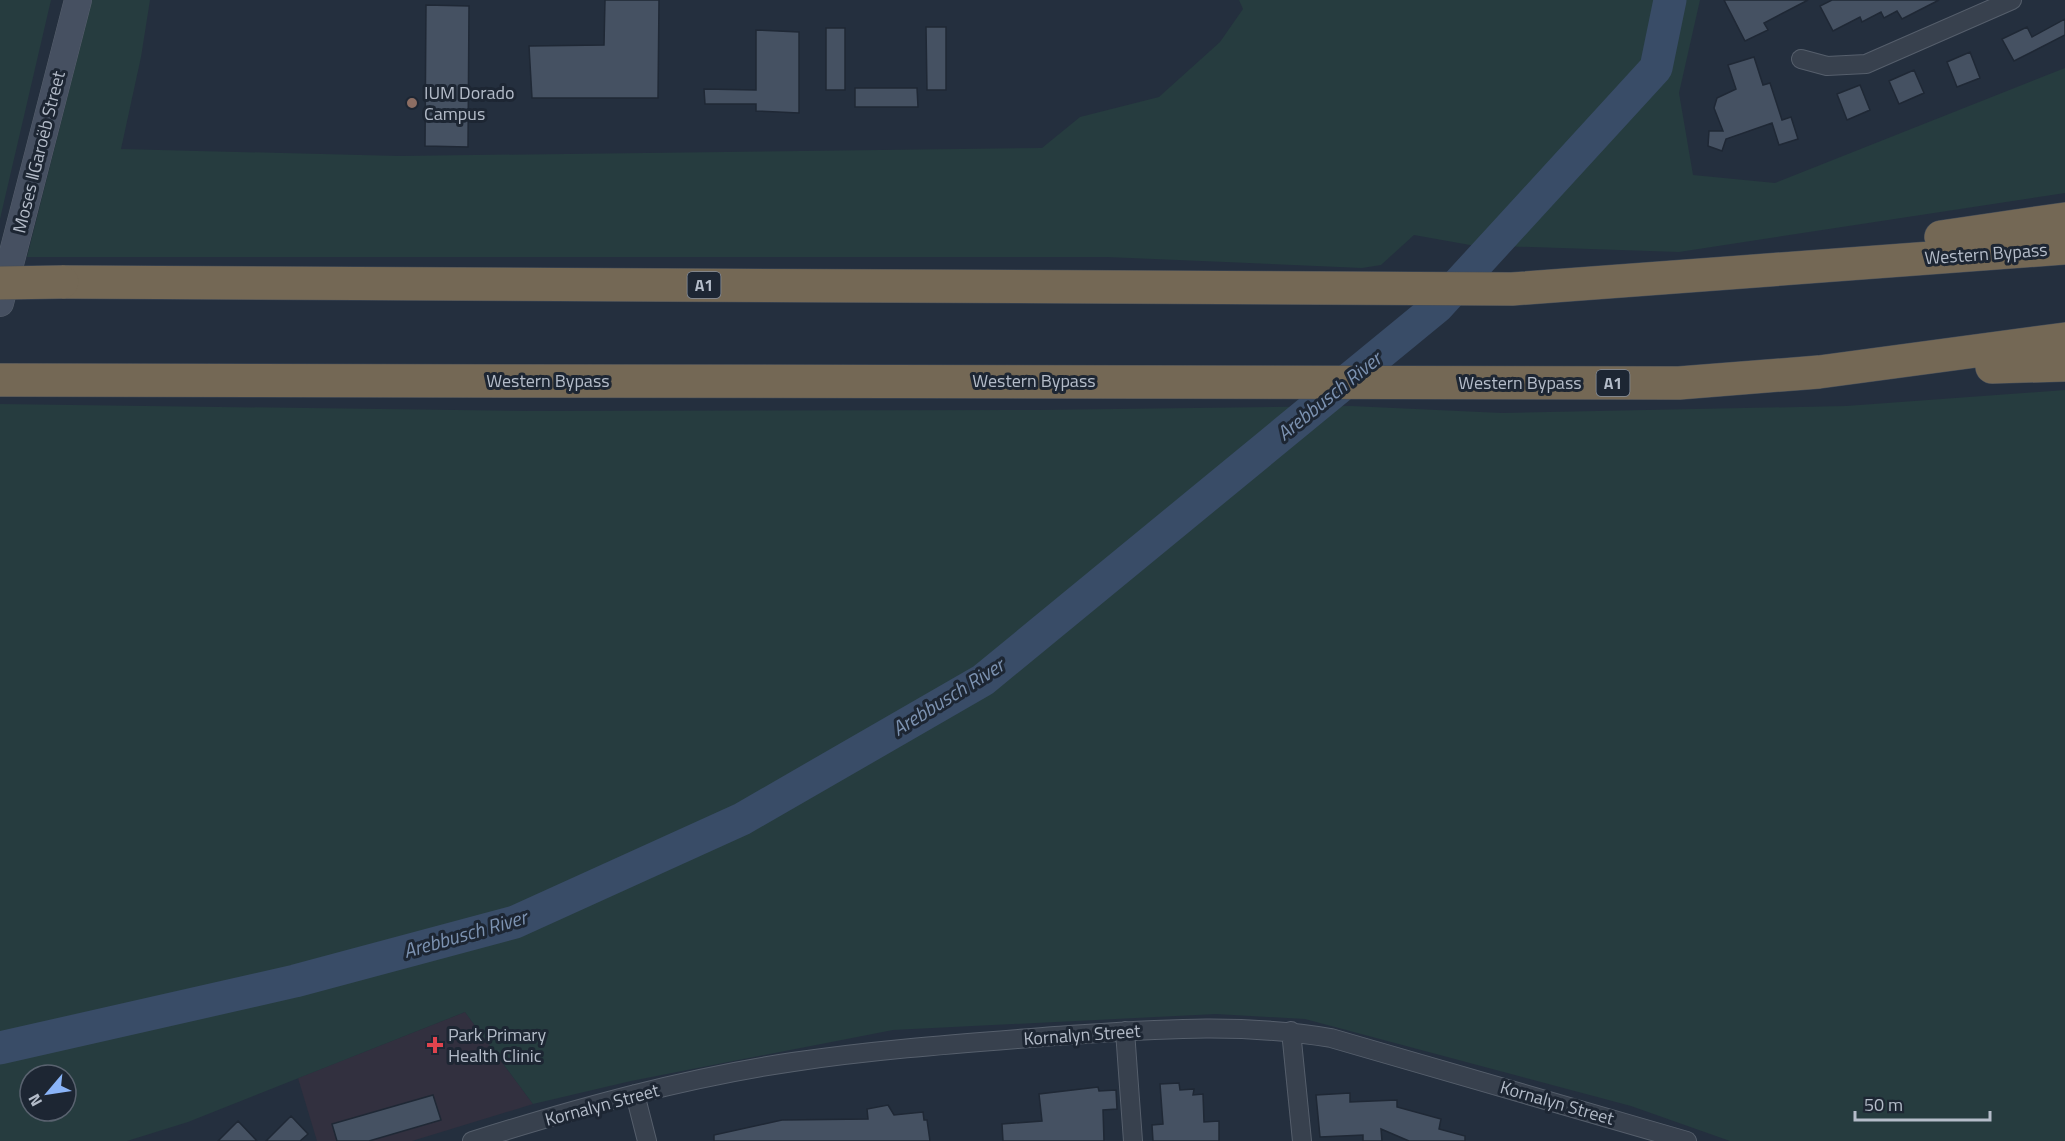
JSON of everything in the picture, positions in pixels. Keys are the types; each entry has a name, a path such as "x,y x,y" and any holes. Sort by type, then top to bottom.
{"highway":[{"path":"1663,277 2065,219"},
{"name":"Western Bypass","path":"0,283 1512,288 2065,248"},
{"name":"Western Bypass","path":"0,380 1678,382 1819,372 2065,339"},
{"path":"1819,372 2065,365"}],"main road":[{"name":"Moses ǁGaroëb Street","path":"0,303 78,0"}],"street":[{"path":"1801,59 1827,66 1866,63 1982,6 2012,0"},
{"name":"Kornalyn Street","path":"476,1140 635,1094 760,1067 902,1047 1204,1026 1291,1031 1331,1038 1628,1132 1687,1141"},
{"path":"1125,1031 1133,1141"},
{"path":"1291,1031 1302,1141"},
{"path":"635,1094 647,1141"}],"shaded area":[{"name":"Park Primary Health Clinic","path":"465,1012 533,1104 412,1141 317,1141 298,1078"}],"green space":[{"path":"0,0 51,0 0,219"},
{"path":"92,0 150,0 141,57 121,149 399,156 1042,148 1080,117 1159,97 1220,42 1243,9 1239,0 1700,0 1679,93 1693,175 1775,183 2065,68 2065,193 1679,252 1470,245 1414,235 1381,265 1362,268 1107,257 27,257"},
{"path":"2065,390 2065,1141 1730,1141 1631,1106 1305,1019 1216,1014 893,1030 631,1081 533,1104 465,1012 188,1122 127,1141 0,1141 0,404 530,411 1037,410 1351,406 1502,413 1846,406"}],"building":[{"path":"605,0 659,0 658,98 532,98 529,46 604,45"},
{"path":"1724,0 1808,0 1764,23 1768,30 1745,41"},
{"path":"1832,0 1939,0 1902,19 1897,11 1884,18 1881,12 1862,22 1860,17 1833,31 1820,6"},
{"path":"426,5 469,6 468,147 425,146"},
{"path":"2065,19 2065,35 2014,61 2002,39 2027,27 2032,37"},
{"path":"926,27 946,27 946,90 927,90"},
{"path":"826,28 845,28 845,90 826,90"},
{"path":"756,30 799,32 799,113 756,111 756,104 705,104 704,89 756,90"},
{"path":"1970,52 1980,78 1957,87 1947,62"},
{"path":"1754,57 1763,85 1770,83 1782,120 1791,117 1798,139 1779,145 1772,123 1726,139 1722,151 1708,146 1709,131 1723,131 1714,108 1717,98 1736,89 1728,65"},
{"path":"1914,70 1924,93 1899,104 1889,81"},
{"path":"1860,85 1870,110 1847,120 1837,94"},
{"path":"855,88 917,88 918,107 855,107"},
{"path":"1179,1083 1180,1090 1194,1089 1193,1095 1203,1094 1204,1122 1219,1121 1219,1141 1153,1141 1152,1125 1163,1124 1160,1084"},
{"path":"1098,1087 1099,1091 1116,1090 1117,1109 1103,1110 1104,1141 1003,1141 1002,1124 1042,1121 1039,1094"},
{"path":"1350,1093 1350,1102 1397,1100 1397,1107 1441,1119 1439,1129 1465,1136 1465,1141 1409,1141 1381,1129 1382,1141 1363,1141 1363,1135 1320,1137 1316,1095"},
{"path":"433,1095 441,1120 369,1141 337,1141 332,1124"},
{"path":"888,1105 894,1115 923,1112 924,1120 927,1120 930,1141 714,1141 714,1135 782,1120 868,1119 867,1109"},
{"path":"291,1116 308,1134 300,1141 266,1141"},
{"path":"238,1121 257,1141 218,1141"}],"waterway":[{"name":"Arebbusch River","path":"0,1048 295,981 515,922 742,819 983,680 1437,307 1656,68 1670,0"}],"place":[{"name":"IUM Dorado Campus","path":"412,103"},
{"name":"Park Primary Health Clinic","path":"435,1045"}]}
